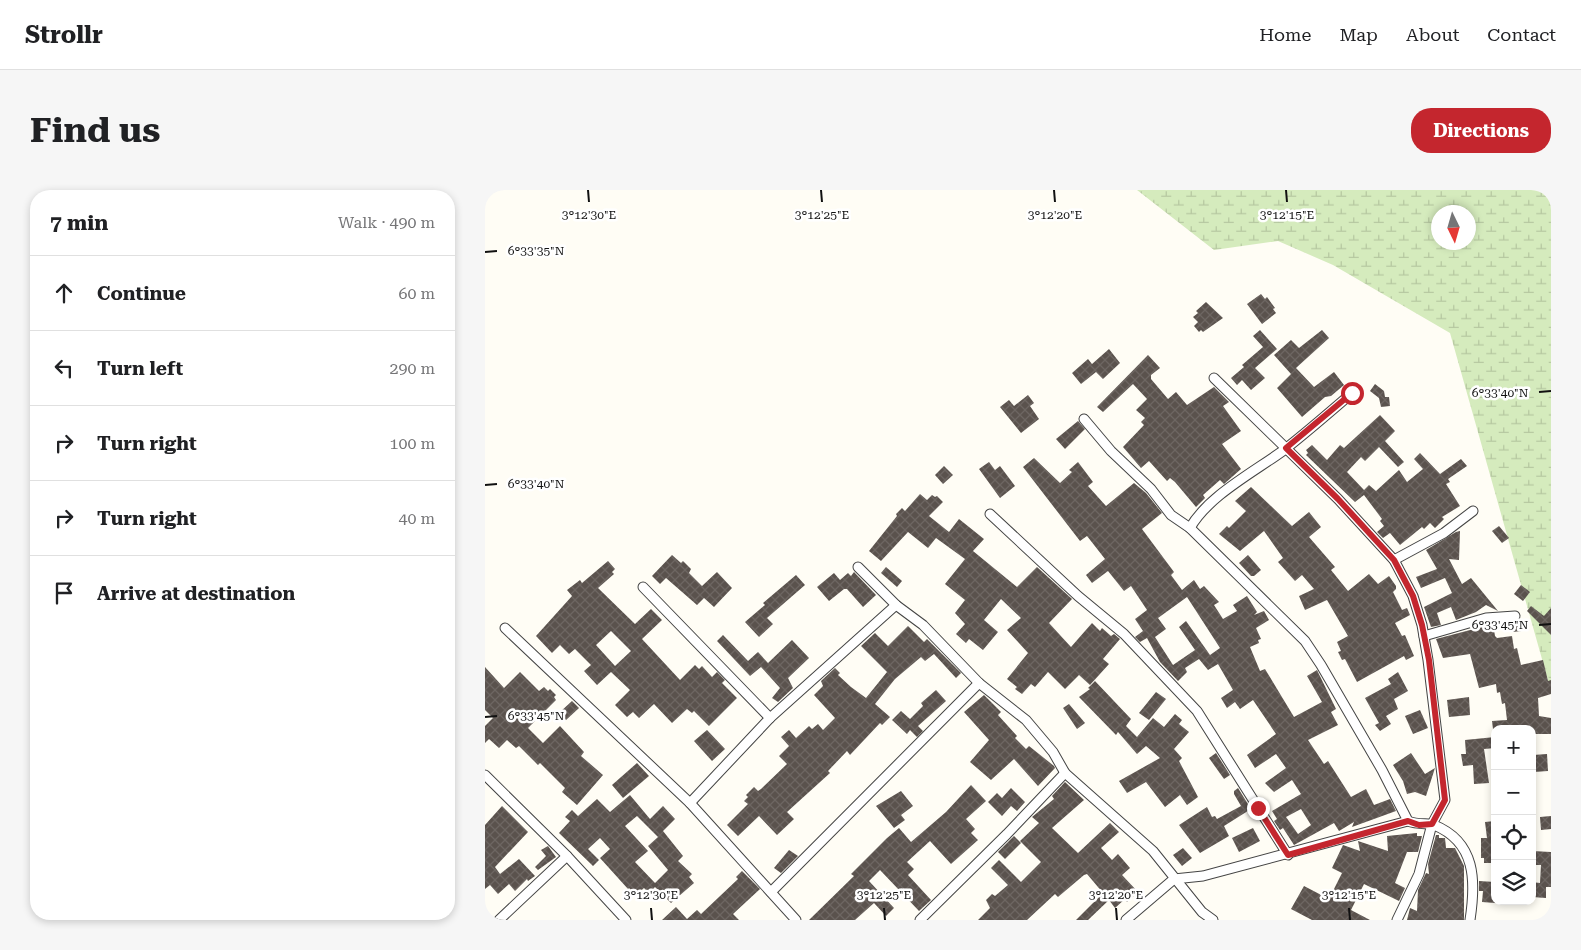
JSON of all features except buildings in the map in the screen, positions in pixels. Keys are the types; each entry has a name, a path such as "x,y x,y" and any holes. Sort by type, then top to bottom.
{"street":[{"path":"1214,378 1338,499 1394,560 1413,596 1424,636 1445,800 1432,824 1419,874 1397,920"},
{"path":"1190,528 1197,516 1235,484 1286,448 1352,393"},
{"path":"1084,419 1111,451 1151,489 1171,515 1190,528 1305,642 1321,665 1382,770 1408,821"},
{"path":"1394,560 1444,534 1473,511"},
{"path":"990,514 1078,596 1124,634 1191,704 1288,855"},
{"path":"859,568 895,605 923,625 979,683 1026,720 1053,752 1065,773 1153,851 1174,879 1203,912 1213,920"},
{"path":"643,586 770,718"},
{"path":"690,803 770,718 895,605"},
{"path":"1424,636 1486,618 1515,616"},
{"path":"505,628 690,803 796,920"},
{"path":"771,892 979,683"},
{"path":"921,920 1065,773"},
{"path":"485,775 567,856 626,920"},
{"path":"1125,920 1174,879 1203,876 1288,855 1408,821 1419,825 1432,824 1464,846 1471,862 1470,920"},
{"path":"499,920 567,856"}],"green space":[{"path":"1137,190 1551,190 1551,691 1450,333 1333,265 1278,241 1214,250"}],"route":[{"path":"1258,808 1288,855 1408,821 1419,825 1432,824 1445,800 1429,660 1422,625 1413,596 1394,560 1338,499 1286,448 1352,393"}]}
